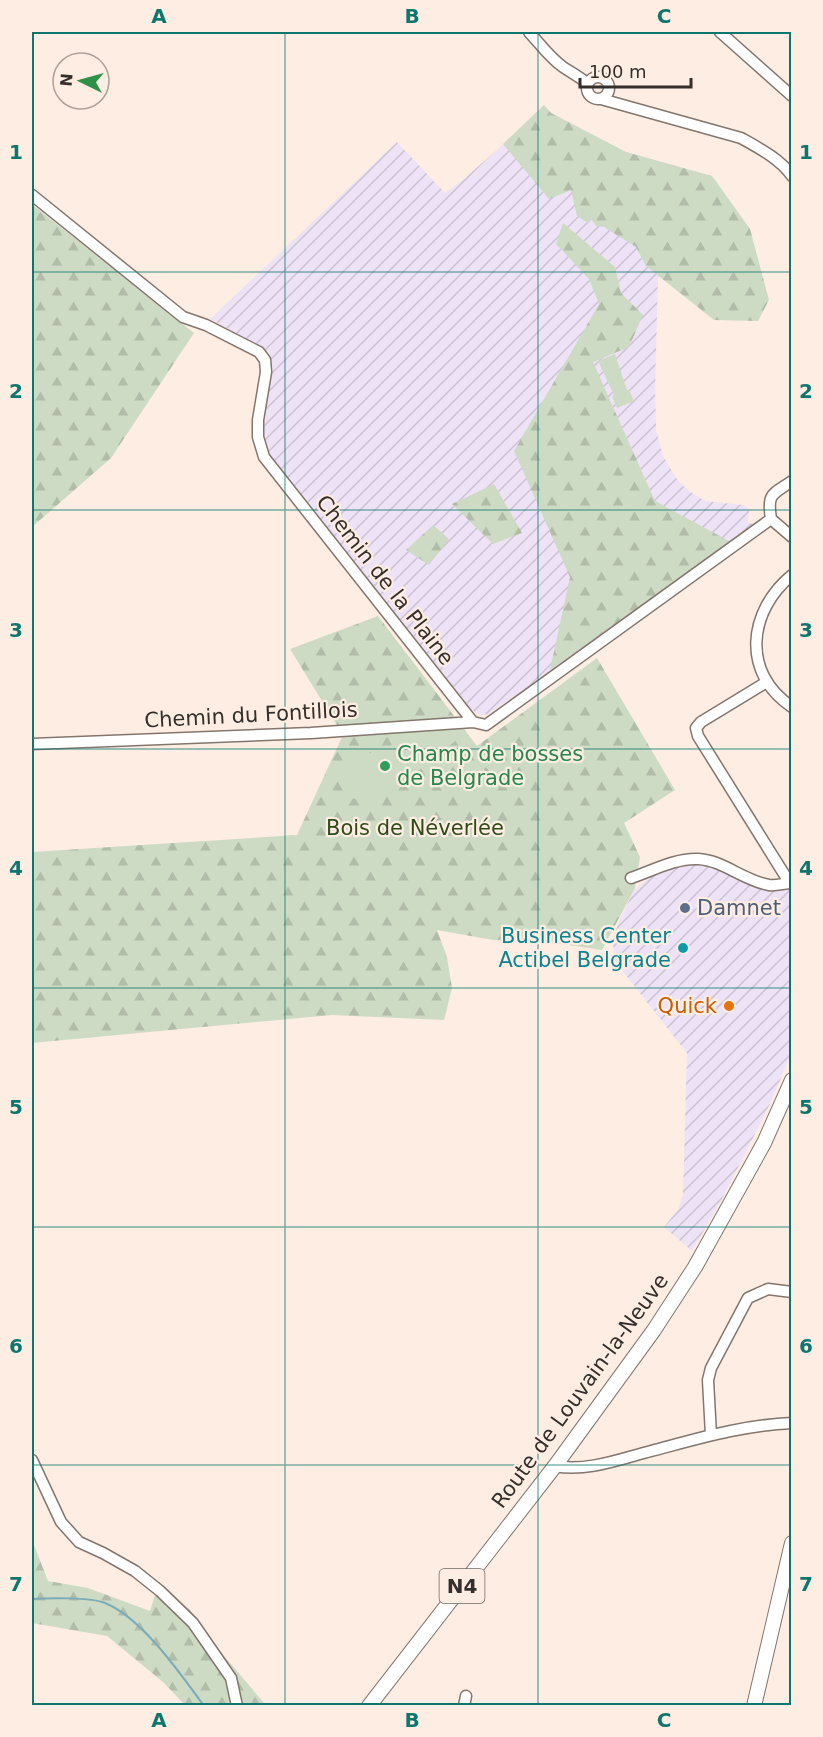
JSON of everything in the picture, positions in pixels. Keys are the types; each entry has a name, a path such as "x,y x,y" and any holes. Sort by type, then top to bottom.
{"main road":[{"name":"Route de Louvain-la-Neuve","path":"369,1706 555,1466 654,1330 695,1267 764,1143 792,1080"},
{"path":"754,1706 792,1543"}],"street":[{"path":"529,32 550,56 588,84"},
{"path":"720,32 792,96"},
{"path":"628,106 606,80 599,76 588,84 587,91 591,97 741,138 777,160 792,176"},
{"path":"601,99 608,92 609,86"},
{"name":"Chemin de la Plaine","path":"32,195 183,316 259,352 265,360 266,372 258,420 258,437 264,457 473,722"},
{"path":"792,481 772,495 768,502 771,519 792,537"},
{"path":"473,722 486,725 771,519"},
{"path":"792,575 771,595 760,618 756,634 757,657 765,683 780,699 792,707"},
{"path":"631,878 662,866 700,859 718,864 767,885 790,883 698,736 696,728 701,722 765,683"},
{"name":"Chemin du Fontillois","path":"32,744 311,733 473,722"},
{"path":"711,1435 708,1380 711,1368 747,1298 768,1289 792,1292"},
{"path":"555,1466 568,1468 594,1466 711,1435 764,1424 792,1423"},
{"path":"32,1460 61,1522 79,1542 135,1571 193,1623 231,1678 237,1706"}],"shaded area":[{"path":"544,105 551,113 626,152 712,176 750,229 658,278 656,430 663,456 678,481 705,501 743,505 749,509 748,523 757,524 489,714 480,715 472,710 260,445 270,353 210,319 397,142 445,193 525,125"},
{"path":"686,864 713,866 776,890 791,889 791,1054 769,1106 721,1201 692,1251 664,1227 678,1210 683,1195 687,1053 614,960 613,942 618,923 634,890 649,878 671,867"}],"green space":[{"path":"544,105 551,113 626,152 712,176 750,229 769,300 758,321 714,320 646,266 636,247 604,227 596,226 591,219 588,223 577,216 571,190 549,199 503,144"},
{"path":"34,206 194,333 111,458 32,527 32,207"},
{"path":"563,223 615,267 621,293 643,315 629,347 593,362 655,501 731,542 550,670 570,577 514,451 599,304 589,279 556,244"},
{"path":"615,354 627,390 634,401 617,408 612,396 614,395 598,361"},
{"path":"494,484 522,533 493,544 452,504"},
{"path":"433,525 449,539 429,565 406,550"},
{"name":"Bois de Néverlée","path":"378,616 477,746 597,658 675,790 624,823 640,857 635,888 602,950 549,942 493,940 437,930 447,957 452,988 444,1020 332,1015 32,1043 32,852 297,835 343,735 290,649"},
{"name":"Champ de bosses de Belgrade","path":"456,729 458,739 406,779 375,796 361,799 349,797 344,779 349,761 407,739"},
{"path":"32,1540 48,1581 88,1588 150,1611 159,1582 189,1609 220,1651 264,1703 261,1706 185,1705 163,1682 107,1636 32,1623"}],"waterway":[{"path":"32,1599 69,1598 98,1601 119,1610 146,1633 204,1706"}],"place":[{"name":"Champ de bosses de Belgrade","path":"385,766"},
{"name":"Damnet","path":"685,908"},
{"name":"Business Center Actibel Belgrade","path":"683,948"},
{"name":"Quick","path":"729,1006"}]}
